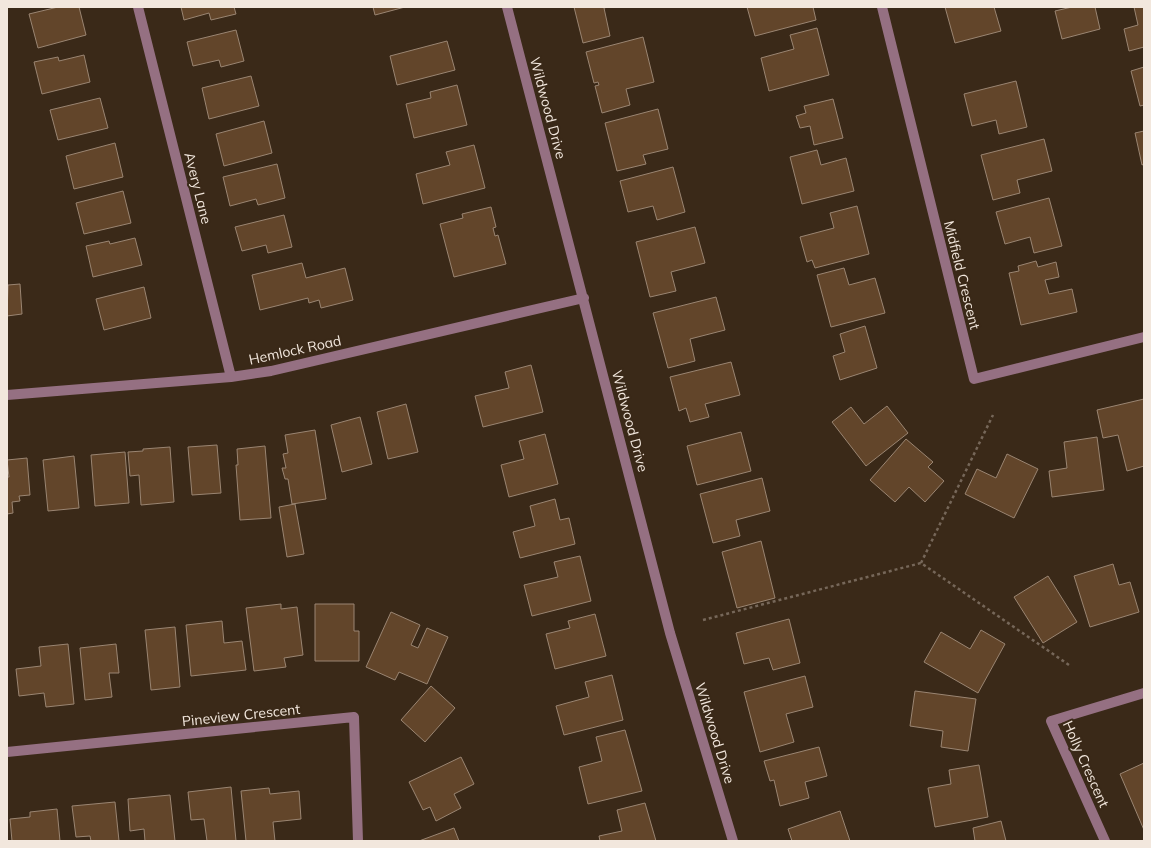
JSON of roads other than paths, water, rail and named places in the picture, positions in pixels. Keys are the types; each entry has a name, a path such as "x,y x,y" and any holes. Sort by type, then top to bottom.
{"street":[{"name":"Avery Lane","path":"138,7 231,377"},
{"name":"Wildwood Drive","path":"507,7 670,633 733,841"},
{"name":"Midfield Crescent","path":"882,7 974,379 1144,337"},
{"name":"Hemlock Road","path":"7,395 231,377 271,371 584,298"},
{"name":"Holly Crescent","path":"1105,841 1051,720 1144,693"},
{"name":"Pineview Crescent","path":"7,752 354,717 358,841"}]}
